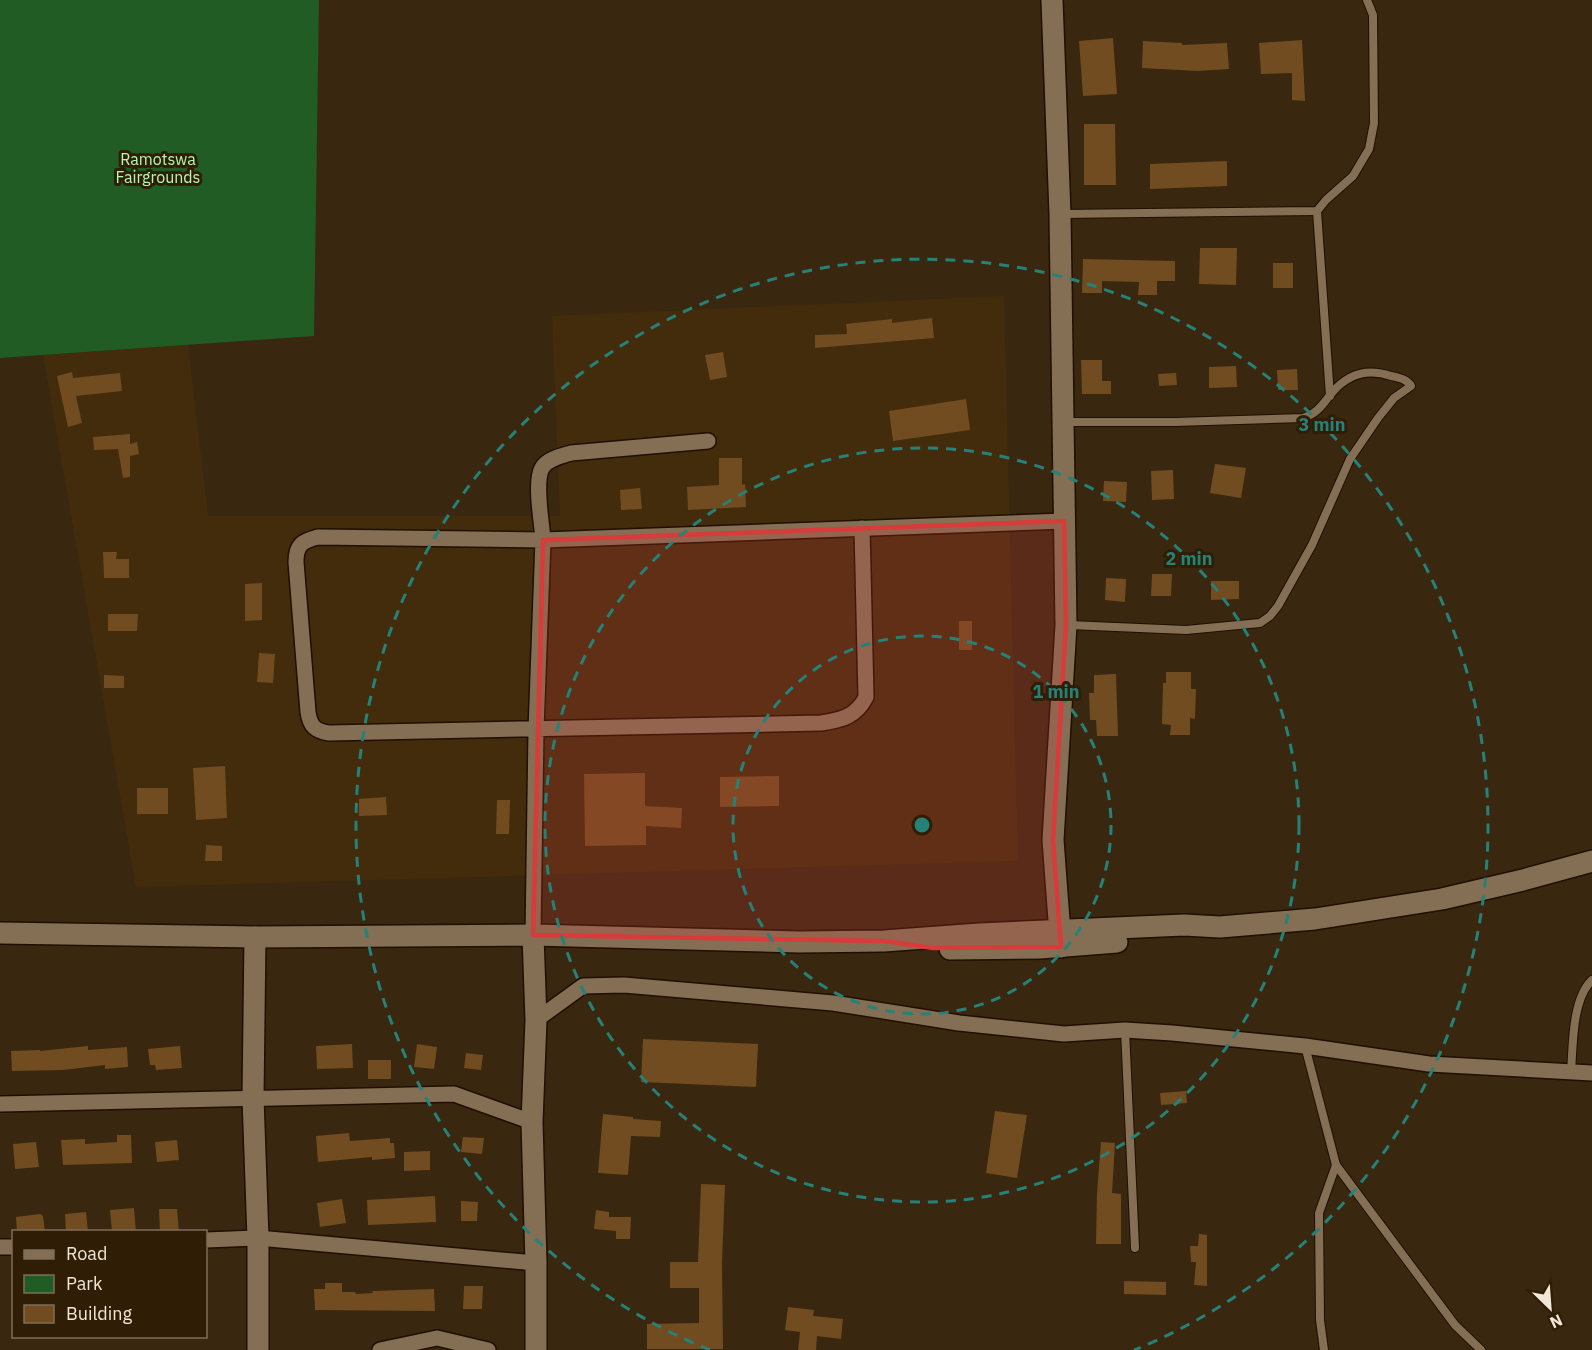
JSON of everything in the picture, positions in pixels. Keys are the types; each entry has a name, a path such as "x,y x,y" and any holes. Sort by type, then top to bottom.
{"street":[{"path":"1052,0 1060,214 1066,625 1053,840 1060,939"},
{"path":"536,1350 532,1122 536,1020 532,935 543,540 538,482 542,468 552,460 571,453 708,441"},
{"path":"862,528 866,697 861,707 851,716 840,720 820,723 330,733 315,729 310,722 296,552 298,545 307,539 318,537 543,540 862,528 1064,521"},
{"path":"0,933 255,937 532,935 799,942 884,941 933,948 979,949 1184,925 1220,927 1315,920 1442,899 1592,861"},
{"path":"255,937 254,1098 258,1350"},
{"path":"536,1020 583,986 624,985 833,1003 958,1023 1064,1034 1125,1030 1305,1046 1429,1064 1592,1074"},
{"path":"0,1104 454,1094 532,1122"},
{"path":"207,1240 258,1238 536,1263"},
{"path":"380,1350 437,1338 488,1350"}],"lane":[{"path":"1330,396 1317,211 1353,176 1369,149 1374,123 1373,15 1367,0"},
{"path":"1060,214 1317,211"},
{"path":"1062,422 1175,422 1303,418 1320,410 1348,378 1360,373 1378,372 1407,380 1411,386 1394,398 1350,459 1312,545 1270,616 1260,623 1186,630 1066,625"},
{"path":"1571,1072 1575,1022 1581,996 1592,980"},
{"path":"1125,1030 1135,1248"},
{"path":"1305,1046 1336,1165 1455,1325 1481,1350"},
{"path":"1324,1350 1320,1320 1319,1213 1336,1165"}],"highlighted area":[{"path":"1064,521 1066,625 1053,840 1061,947 933,948 884,941 533,935 543,540"}],"shaded area":[{"path":"1004,296 1018,861 136,887 43,355 188,345 208,516 560,516 552,316"}],"green space":[{"name":"Ramotswa Fairgrounds","path":"0,0 319,0 314,336 0,358"}],"building":[{"path":"1113,38 1117,94 1083,96 1079,41"},
{"path":"1302,40 1305,101 1292,100 1292,73 1261,74 1259,43"},
{"path":"1143,41 1182,43 1182,45 1227,43 1229,69 1198,71 1142,68"},
{"path":"1084,124 1115,124 1116,185 1084,185"},
{"path":"1227,161 1227,186 1150,189 1150,164"},
{"path":"1200,248 1237,248 1236,285 1199,284"},
{"path":"1083,259 1175,261 1175,281 1157,281 1157,295 1138,295 1139,282 1102,281 1102,293 1082,293"},
{"path":"1273,263 1293,263 1293,288 1273,288"},
{"path":"932,318 934,338 815,348 815,335 847,334 846,324 892,319 892,323"},
{"path":"723,352 727,377 710,380 705,355"},
{"path":"1081,360 1102,360 1102,381 1111,381 1111,394 1082,394"},
{"path":"1236,366 1237,387 1209,388 1209,367"},
{"path":"1297,369 1298,390 1278,390 1277,370"},
{"path":"72,372 73,378 120,373 122,391 76,396 82,423 68,427 57,376"},
{"path":"1176,373 1177,385 1159,386 1158,374"},
{"path":"966,399 970,430 893,441 889,411"},
{"path":"130,434 130,444 137,442 139,454 130,456 130,477 123,478 118,449 94,450 93,437"},
{"path":"719,458 742,458 742,485 745,484 746,507 688,510 687,487 719,485"},
{"path":"1215,464 1246,468 1241,498 1210,493"},
{"path":"1173,470 1174,499 1152,500 1151,471"},
{"path":"1104,481 1127,482 1126,502 1103,501"},
{"path":"640,488 642,509 621,510 620,490"},
{"path":"103,552 117,552 116,559 129,559 129,578 104,578"},
{"path":"1152,574 1172,574 1171,596 1151,596"},
{"path":"1106,578 1126,579 1125,602 1105,600"},
{"path":"1211,581 1239,581 1239,599 1211,600"},
{"path":"262,583 262,620 245,621 245,584"},
{"path":"108,614 138,614 137,631 108,631"},
{"path":"959,621 972,621 972,650 959,650"},
{"path":"259,653 275,654 273,683 257,682"},
{"path":"1166,672 1191,672 1191,689 1196,689 1195,719 1190,718 1190,735 1170,735 1171,725 1162,724 1163,683 1166,683"},
{"path":"1116,674 1118,736 1097,736 1096,720 1090,720 1089,693 1094,693 1094,675"},
{"path":"104,675 124,676 124,688 104,688"},
{"path":"225,766 227,818 196,820 193,768"},
{"path":"645,773 645,806 682,808 681,828 646,826 646,845 585,846 584,774"},
{"path":"779,776 779,806 720,807 720,777"},
{"path":"137,788 168,788 168,814 137,814"},
{"path":"386,797 387,815 359,816 359,799"},
{"path":"497,800 510,800 509,834 496,834"},
{"path":"206,845 222,846 222,861 205,861"},
{"path":"643,1039 758,1044 756,1087 641,1082"},
{"path":"352,1044 353,1068 317,1069 316,1046"},
{"path":"417,1044 437,1047 434,1069 414,1067"},
{"path":"88,1046 88,1050 127,1047 128,1067 105,1069 105,1065 63,1070 12,1071 11,1051 40,1051"},
{"path":"180,1046 182,1068 156,1070 155,1065 150,1065 148,1049"},
{"path":"466,1053 483,1055 481,1070 464,1068"},
{"path":"368,1060 391,1060 391,1079 368,1079"},
{"path":"1186,1091 1187,1103 1161,1105 1160,1093"},
{"path":"995,1111 1027,1115 1017,1178 986,1173"},
{"path":"603,1114 661,1121 660,1137 631,1136 628,1175 598,1173"},
{"path":"349,1133 350,1141 390,1138 390,1143 394,1143 395,1158 372,1160 372,1157 318,1162 316,1136"},
{"path":"117,1135 131,1135 132,1163 63,1165 61,1140 85,1139 85,1144 117,1142"},
{"path":"463,1137 484,1138 482,1154 461,1152"},
{"path":"177,1140 179,1160 157,1162 155,1142"},
{"path":"36,1142 39,1167 15,1169 13,1144"},
{"path":"1101,1142 1115,1143 1112,1193 1121,1194 1121,1244 1096,1244"},
{"path":"430,1151 430,1170 404,1171 404,1152"},
{"path":"701,1184 725,1185 722,1262 723,1349 647,1349 647,1324 699,1323 699,1288 670,1288 670,1262 698,1262"},
{"path":"435,1196 436,1222 368,1225 367,1200"},
{"path":"342,1199 346,1223 320,1227 317,1203"},
{"path":"461,1201 478,1202 477,1221 461,1221"},
{"path":"134,1208 136,1230 112,1230 110,1210"},
{"path":"159,1209 177,1209 179,1230 160,1230"},
{"path":"596,1210 609,1212 609,1217 631,1217 630,1239 616,1239 616,1231 594,1229"},
{"path":"86,1212 88,1230 66,1230 65,1214"},
{"path":"40,1214 43,1216 45,1230 17,1230 16,1217"},
{"path":"1199,1234 1207,1235 1207,1286 1194,1285 1196,1262 1191,1262 1190,1246 1198,1246"},
{"path":"1124,1281 1166,1282 1166,1295 1124,1294"},
{"path":"325,1283 342,1283 342,1292 355,1292 356,1294 373,1293 372,1291 434,1289 435,1311 315,1310 314,1289 325,1289"},
{"path":"464,1286 483,1286 482,1309 463,1309"},
{"path":"788,1307 814,1310 813,1316 843,1319 841,1339 817,1336 816,1350 798,1350 800,1332 785,1330"}]}
